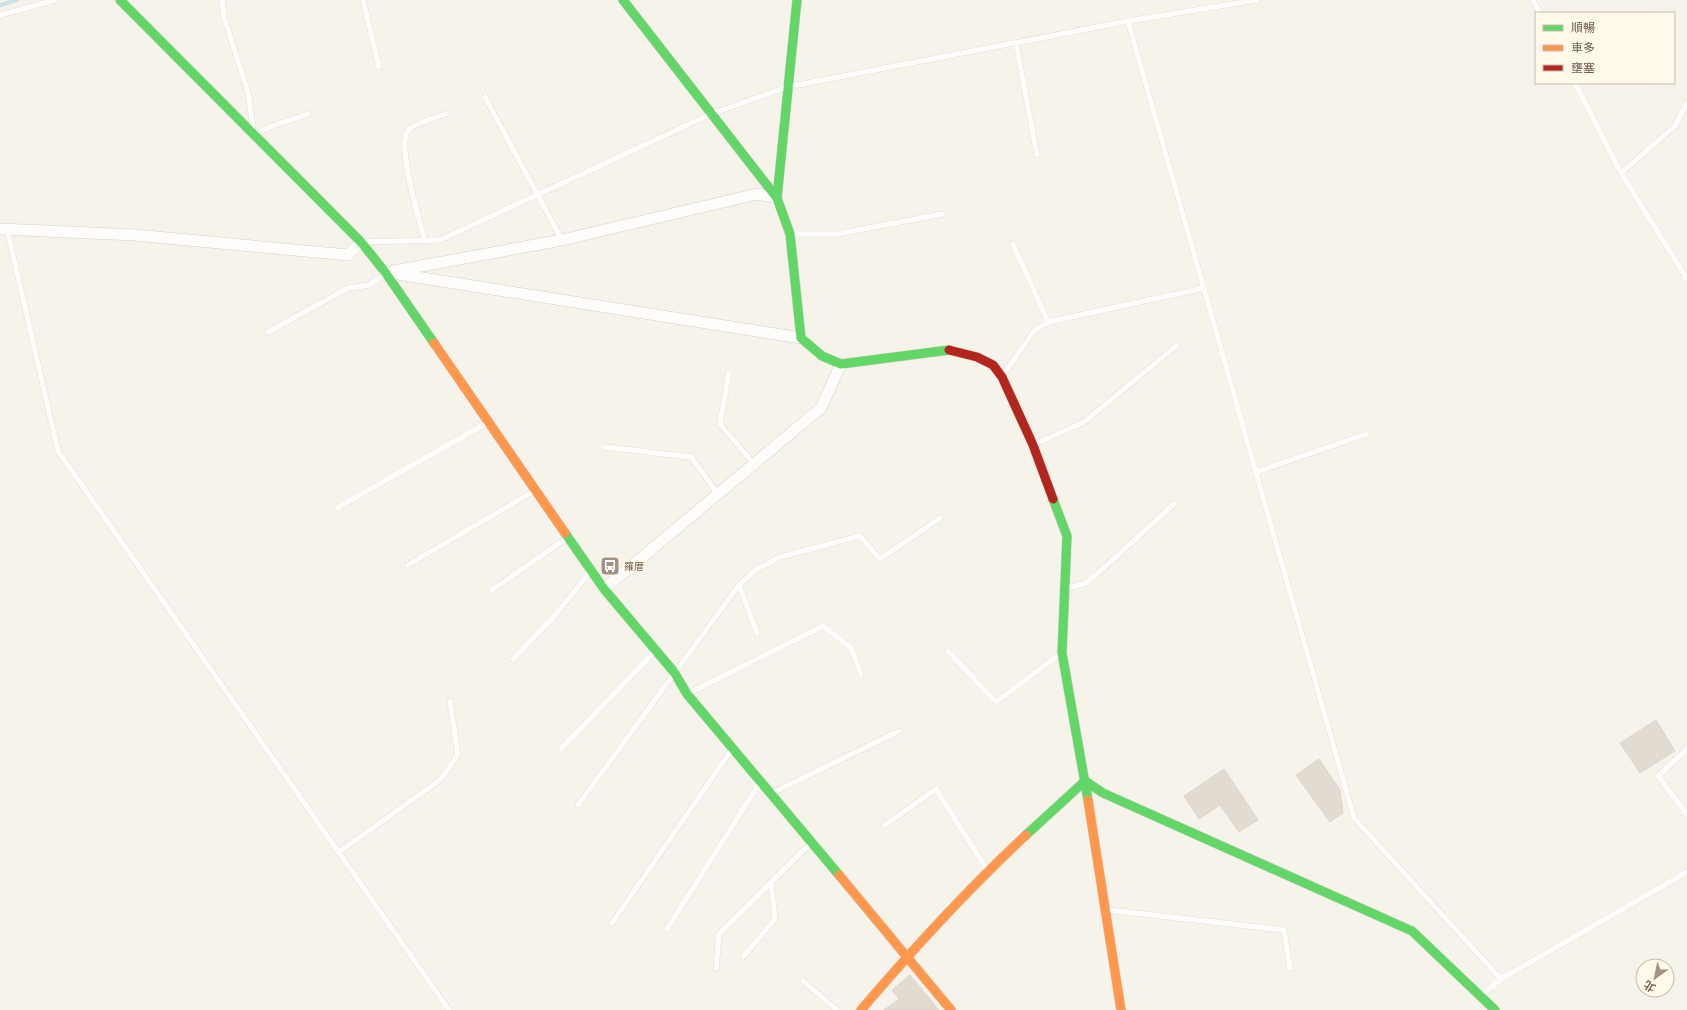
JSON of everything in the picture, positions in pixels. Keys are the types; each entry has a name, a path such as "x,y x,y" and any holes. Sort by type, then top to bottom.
{"street":[{"path":"120,0 362,242 385,272 604,589 674,672 687,694 951,1010"},
{"path":"623,0 777,198 790,234 801,338"},
{"path":"777,198 787,87 797,0"},
{"path":"385,272 562,240 757,194 777,198"},
{"path":"4,229 135,235 348,255 362,242"},
{"path":"385,272 801,338 822,356 841,364 950,350 977,356 993,365 1002,377 1033,445 1067,536 1062,653 1085,781 1122,1010"},
{"path":"604,589 821,408 841,364"},
{"path":"861,1010 906,957 987,871 1085,781"},
{"path":"1085,781 1103,793 1412,931 1494,1010"}],"lane":[{"path":"0,15 55,0"},
{"path":"222,0 224,17 248,92 254,134 269,127 308,114"},
{"path":"363,0 379,67"},
{"path":"362,242 440,240 536,194 711,114 787,87 1128,21 1258,0"},
{"path":"1533,0 1539,12"},
{"path":"1128,21 1354,818 1501,979"},
{"path":"1016,43 1037,155"},
{"path":"1576,84 1621,173 1687,279"},
{"path":"485,97 562,240"},
{"path":"1621,173 1675,126 1687,103"},
{"path":"425,241 406,167 405,136 410,128 446,114"},
{"path":"790,234 837,234 942,214"},
{"path":"4,229 58,451 450,1010"},
{"path":"1013,244 1048,322"},
{"path":"268,332 348,288 370,285 385,272"},
{"path":"1002,377 1034,331 1048,322 1204,288"},
{"path":"1033,445 1084,422 1176,346"},
{"path":"729,373 720,424 754,464"},
{"path":"338,508 489,422"},
{"path":"1256,472 1367,434"},
{"path":"605,447 691,457 718,494"},
{"path":"408,565 536,490"},
{"path":"1065,589 1086,583 1174,504"},
{"path":"578,805 739,585 757,569 780,558 860,536 880,559 940,518"},
{"path":"492,590 568,537"},
{"path":"513,659 557,613 591,570"},
{"path":"739,585 757,633"},
{"path":"687,694 822,626 851,648 861,674"},
{"path":"561,749 656,650"},
{"path":"948,651 996,702 1062,653"},
{"path":"339,852 440,780 458,756 450,701"},
{"path":"770,794 899,731"},
{"path":"612,923 732,748"},
{"path":"1687,749 1658,776 1687,814"},
{"path":"667,929 760,782"},
{"path":"885,825 936,789 987,871"},
{"path":"716,968 719,934 811,843"},
{"path":"1480,995 1501,979 1687,872"},
{"path":"743,957 775,919 771,883"},
{"path":"1105,909 1284,930 1290,968"},
{"path":"803,981 837,1010"}],"building":[{"path":"1656,720 1675,751 1640,773 1620,743"},
{"path":"1319,759 1340,790 1343,813 1330,822 1296,775"},
{"path":"1224,769 1258,820 1239,832 1220,805 1199,819 1184,796"},
{"path":"910,975 939,1010 884,1010 899,999 892,990"}],"waterway":[{"path":"0,5 17,0"}],"traffic: fast":[{"path":"120,0 361,242 385,272 434,343"},
{"path":"623,0 777,198 790,234 801,338 822,356 841,364 949,350"},
{"path":"777,198 797,0"},
{"path":"1053,499 1067,536 1062,653 1088,800"},
{"path":"565,533 604,589 674,672 687,694 839,875"},
{"path":"1085,781 1103,793 1412,931 1495,1010"},
{"path":"1026,835 1085,781"}],"traffic: slow":[{"path":"434,343 565,533"},
{"path":"1088,800 1121,1010"},
{"path":"861,1010 941,920 1026,835"},
{"path":"839,875 951,1010"}],"traffic: jam":[{"path":"949,350 977,357 993,365 1002,377 1033,445 1053,499"}],"place":[{"name":"羅厝","path":"610,566"}]}
